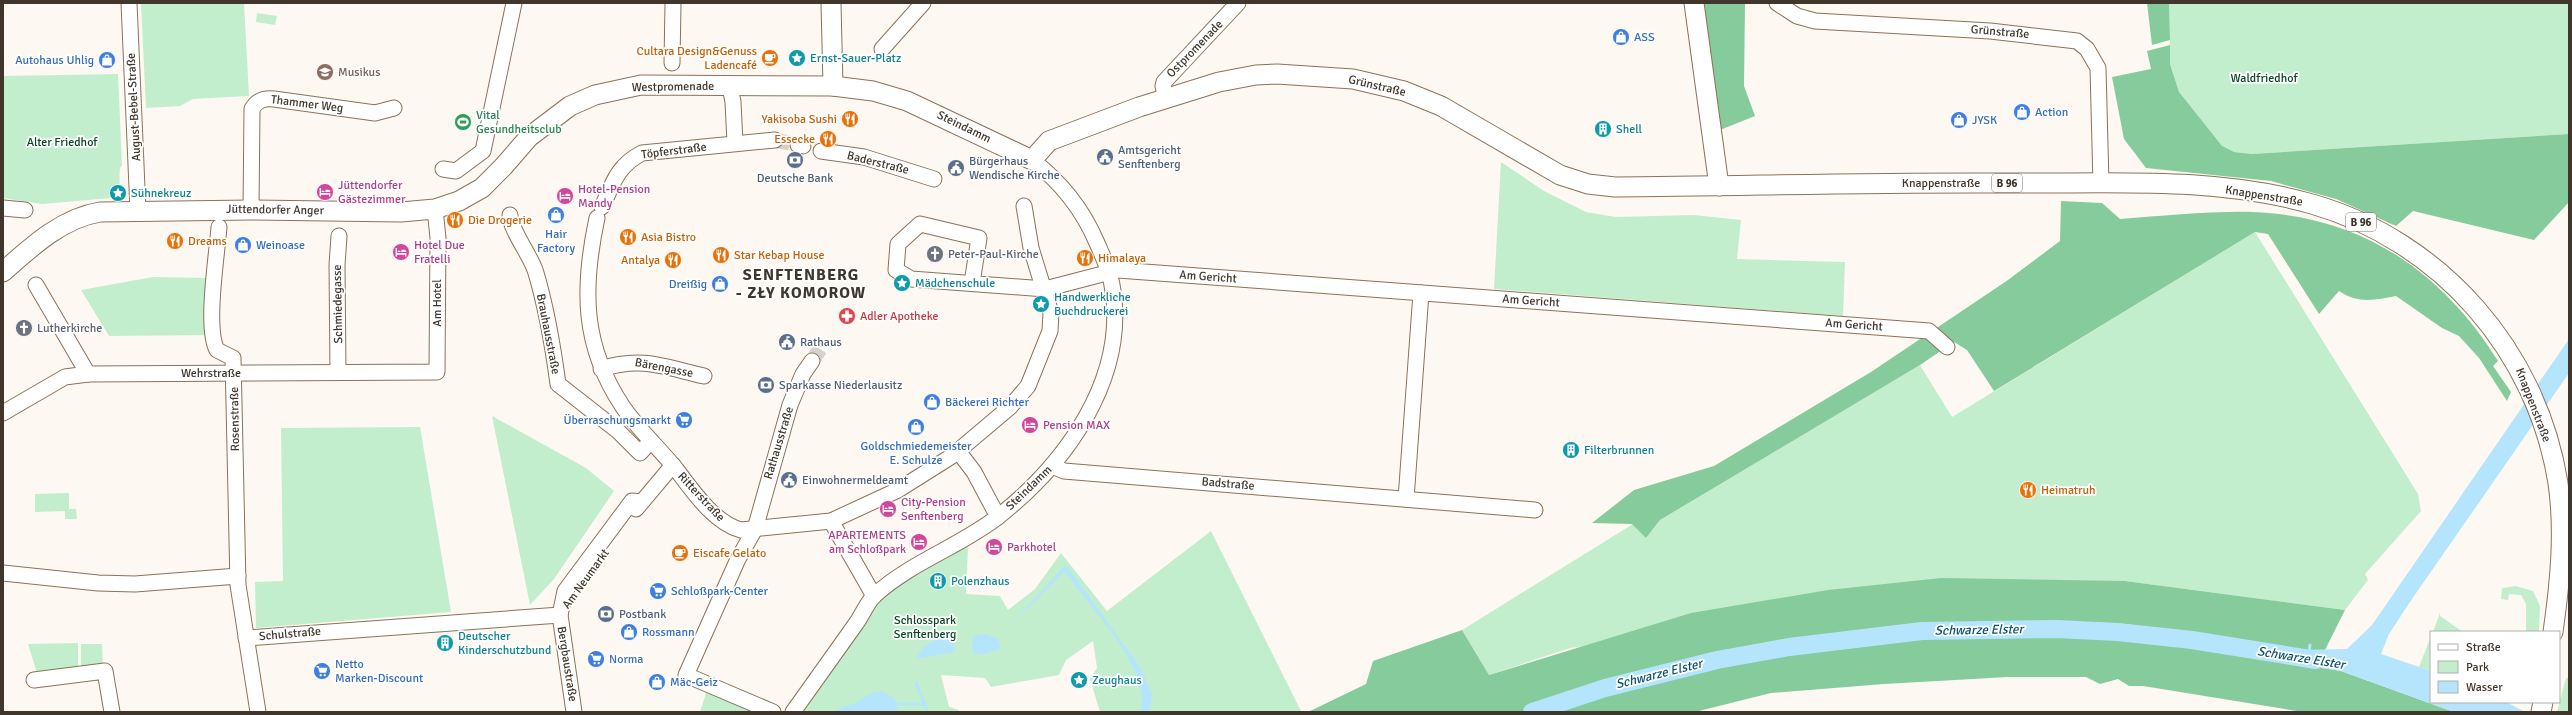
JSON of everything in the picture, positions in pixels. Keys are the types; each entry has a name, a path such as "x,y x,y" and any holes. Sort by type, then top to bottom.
{"main road":[{"path":"831,3 833,86"},
{"path":"1694,3 1719,186"},
{"name":"Grünstraße","path":"1032,160 1049,141 1166,99 1219,82 1256,75 1353,79 1404,91 1441,106 1573,181 1615,187 1719,186"},
{"name":"Westpromenade","path":"435,209 459,201 482,188 504,167 529,136 556,114 582,100 620,88 641,85 730,87 833,86"},
{"name":"Steindamm","path":"833,86 892,96 947,118 1032,160"},
{"name":"Knappenstraße","path":"1719,186 1914,183 2172,185 2256,193 2312,204 2358,221 2410,249 2467,296 2503,342 2527,385 2553,458 2560,499 2561,538 2559,586 2553,631"},
{"name":"Jüttendorfer Anger","path":"3,272 47,235 80,216 100,212 251,210 401,212 435,209"}],"street":[{"name":"August-Bebel-Straße","path":"129,3 138,211"},
{"path":"443,169 456,171 483,151 514,3"},
{"path":"672,63 673,3"},
{"path":"882,48 923,3"},
{"name":"Ostpromenade","path":"1166,99 1163,86 1164,82 1238,3"},
{"name":"Grünstraße","path":"1778,3 1797,16 1815,21 1990,30 2077,41 2087,49 2098,68 2101,184"},
{"path":"730,87 733,102 734,143"},
{"name":"Thammer Weg","path":"251,210 252,109 255,103 261,100 274,99 374,113 394,108"},
{"name":"Töpferstraße","path":"601,369 593,345 588,320 588,267 600,213 617,174 627,161 642,153 775,140"},
{"name":"Baderstraße","path":"821,151 869,158 934,179"},
{"name":"Steindamm","path":"793,712 874,596 998,517 1052,466 1077,432 1107,370 1112,348 1115,309 1109,272 1093,233 1070,198 1052,176 1032,160"},
{"name":"Ritterstraße","path":"601,369 623,407 672,465 723,521 736,528 755,529 830,521 898,490 958,451 1010,407 1028,386 1041,359 1050,331 1052,313 1031,248 1024,206"},
{"path":"3,208 25,210"},
{"name":"Am Hotel","path":"435,209 438,238 437,372"},
{"name":"Brauhausstraße","path":"510,215 510,222 528,252 536,272 553,344 558,384 618,431 640,453 651,441"},
{"name":"Am Gericht","path":"972,283 979,238 920,224 898,244 896,270 911,279 1045,289 1118,270 1929,331 1947,347"},
{"name":"Rosenstraße","path":"219,228 213,292 214,345 222,355 233,358 238,576"},
{"name":"Schmiedegasse","path":"338,372 337,266 339,236"},
{"path":"36,285 88,374"},
{"path":"1406,499 1421,293"},
{"name":"Rathausstraße","path":"755,529 775,452 801,373 812,361"},
{"name":"Bärengasse","path":"601,369 631,362 648,363 704,376"},
{"name":"Wehrstraße","path":"3,413 65,377 88,374 437,372"},
{"path":"958,451 974,472 998,517"},
{"name":"Am Neumarkt","path":"560,615 565,591 632,501 641,502 672,465"},
{"name":"Badstraße","path":"1052,466 1064,471 1535,510"},
{"path":"830,521 874,596"},
{"path":"755,529 738,559 686,675 773,712"},
{"path":"3,573 98,584 136,584 238,576"},
{"name":"Schulstraße","path":"238,576 246,638 430,623 560,615"},
{"name":"Bergbaustraße","path":"560,615 574,712"},
{"path":"246,638 258,712"},
{"path":"34,680 105,671 112,712"}],"green space":[{"path":"141,3 244,3 249,96 193,99 180,106 146,108"},
{"path":"1698,3 1745,3 1744,86 1755,116 1715,132"},
{"path":"2147,3 2169,3 2170,40 2152,45"},
{"name":"Waldfriedhof","path":"2169,3 2569,3 2569,134 2252,154 2234,152 2222,147 2179,93 2170,64"},
{"path":"257,13 277,16 275,25 256,22"},
{"path":"2170,45 2170,64 2179,92 2222,146 2234,152 2252,154 2569,134 2569,202 2534,240 2413,211 2396,226 2336,199 2271,181 2146,168 2124,139 2112,77 2151,69 2147,51"},
{"name":"Alter Friedhof","path":"118,74 122,165 120,168 120,184 115,194 111,198 42,204 3,198 3,76"},
{"path":"1501,162 1544,191 1586,212 1616,217 1693,215 1741,220 1737,259 1845,262 1843,316 1494,289"},
{"path":"2061,201 2102,203 2120,219 2220,212 2253,212 2292,216 2329,224 2363,237 2395,254 2424,275 2451,300 2476,329 2498,361 2493,366 2511,392 2507,401 2479,358 2459,336 2442,328 2396,296 2366,300 2353,298 2339,291 2319,314 2268,234 2255,232 1994,391 1967,350 1954,342 1920,365 1660,520 1646,538 1632,524 1592,523 1634,490 1714,466 1871,372 2008,280 2060,241"},
{"path":"2255,232 2418,494 2421,511 2365,574 2368,580 2345,610 2125,581 1570,648 1489,675 1462,630 1633,524 1646,538 1660,520 1920,365 1952,417"},
{"path":"153,277 207,278 210,335 109,336 81,290"},
{"path":"492,416 586,468 614,491 554,579 530,605"},
{"path":"420,427 451,612 256,628 255,582 283,581 281,428"},
{"path":"69,493 69,509 76,509 77,519 65,519 65,511 35,512 35,494"},
{"name":"Schlosspark Senftenberg","path":"1211,531 1301,711 1100,712 1090,679 1097,668 1093,641 1066,660 1059,675 991,687 985,678 941,675 949,707 959,710 959,712 800,712 873,607 893,587 964,543 968,547 966,594 1000,596 1008,610 1035,589 1061,553 1107,611"},
{"path":"1941,578 2125,581 2345,610 2325,650 2294,651 2291,663 2341,671 2454,712 2303,712 2143,686 2129,686 2118,679 2100,684 2086,677 2008,677 1884,684 1771,693 1695,712 1308,712 1366,684 1373,661 1462,630 1489,675 1691,613 1828,590"},
{"path":"2516,586 2533,591 2540,606 2539,631 2526,631 2526,604 2521,595 2509,594 2508,600 2501,599 2502,588"},
{"path":"2440,613 2440,616 2462,631 2433,631"},
{"path":"2430,639 2430,671 2419,667"},
{"path":"78,643 78,669 37,673 28,644"},
{"path":"81,644 102,644 103,667 81,669"},
{"path":"2566,678 2569,678 2569,712 2557,712"},
{"path":"707,690 755,712 700,712"}],"water":[{"path":"2569,339 2569,373 2412,599 2389,634 2381,654 2430,671 2430,703 2508,703 2525,712 2454,712 2341,671 2291,663 2294,650 2347,649 2372,625"},
{"path":"1064,566 1067,566 1142,670 1152,695 1149,712 1140,712 1142,695 1137,677 1128,658 1116,638 1065,571 1009,627"},
{"path":"986,634 998,639 1001,648 985,654 975,654 972,650 973,636"},
{"path":"944,635 953,638 955,649 954,652 916,659 923,647"},
{"path":"882,691 895,699 898,712 829,712 856,703 871,693"}],"waterway":[{"name":"Schwarze Elster","path":"1532,712 1605,688 1717,660 1789,647 1922,631 2057,629 2118,632 2192,640 2316,660"},
{"path":"2309,653 2310,645"},
{"path":"916,683 928,712"},
{"path":"898,704 921,704 927,707"}],"tunnel":[{"path":"775,140 798,145"},
{"path":"812,361 820,349"}],"place":[{"name":"ASS","path":"1621,37"},
{"name":"Cultara Design&Genuss Ladencafé","path":"770,58"},
{"name":"Ernst-Sauer-Platz","path":"797,58"},
{"name":"Autohaus Uhlig","path":"107,60"},
{"name":"Musikus","path":"325,72"},
{"name":"Action","path":"2022,112"},
{"name":"Yakisoba Sushi","path":"850,119"},
{"name":"JYSK","path":"1959,120"},
{"name":"Vital Gesundheitsclub","path":"463,122"},
{"name":"Shell","path":"1603,129"},
{"name":"Essecke","path":"828,139"},
{"name":"Amtsgericht Senftenberg","path":"1105,157"},
{"name":"Deutsche Bank","path":"795,160"},
{"name":"Bürgerhaus Wendische Kirche","path":"956,168"},
{"name":"Jüttendorfer Gästezimmer","path":"325,192"},
{"name":"Sühnekreuz","path":"118,193"},
{"name":"Hotel-Pension Mandy","path":"565,196"},
{"name":"Hair Factory","path":"556,215"},
{"name":"Die Drogerie","path":"455,220"},
{"name":"Asia Bistro","path":"628,237"},
{"name":"Dreams","path":"175,241"},
{"name":"Weinoase","path":"243,245"},
{"name":"Hotel Due Fratelli","path":"401,252"},
{"name":"Peter-Paul-Kirche","path":"935,254"},
{"name":"Star Kebap House","path":"721,255"},
{"name":"Himalaya","path":"1085,258"},
{"name":"Antalya","path":"673,260"},
{"name":"Mädchenschule","path":"902,283"},
{"name":"Dreißig","path":"720,284"},
{"name":"Handwerkliche Buchdruckerei","path":"1041,304"},
{"name":"Adler Apotheke","path":"847,316"},
{"name":"Lutherkirche","path":"24,328"},
{"name":"Rathaus","path":"787,342"},
{"name":"Sparkasse Niederlausitz","path":"766,385"},
{"name":"Bäckerei Richter","path":"932,402"},
{"name":"Überraschungsmarkt","path":"684,420"},
{"name":"Pension MAX","path":"1030,425"},
{"name":"Goldschmiedemeister E. Schulze","path":"916,427"},
{"name":"Filterbrunnen","path":"1571,450"},
{"name":"Einwohnermeldeamt","path":"789,480"},
{"name":"Heimatruh","path":"2028,490"},
{"name":"City-Pension Senftenberg","path":"888,509"},
{"name":"APARTEMENTS am Schloßpark","path":"919,542"},
{"name":"Parkhotel","path":"994,547"},
{"name":"Eiscafe Gelato","path":"680,553"},
{"name":"Polenzhaus","path":"938,581"},
{"name":"Schloßpark-Center","path":"658,591"},
{"name":"Postbank","path":"606,614"},
{"name":"Rossmann","path":"629,632"},
{"name":"Deutscher Kinderschutzbund","path":"445,643"},
{"name":"Norma","path":"596,659"},
{"name":"Netto Marken-Discount","path":"322,671"},
{"name":"Zeughaus","path":"1079,680"},
{"name":"Mäc-Geiz","path":"657,682"}],"district":[{"name":"SENFTENBERG - ZŁY KOMOROW","path":"801,284"}]}
